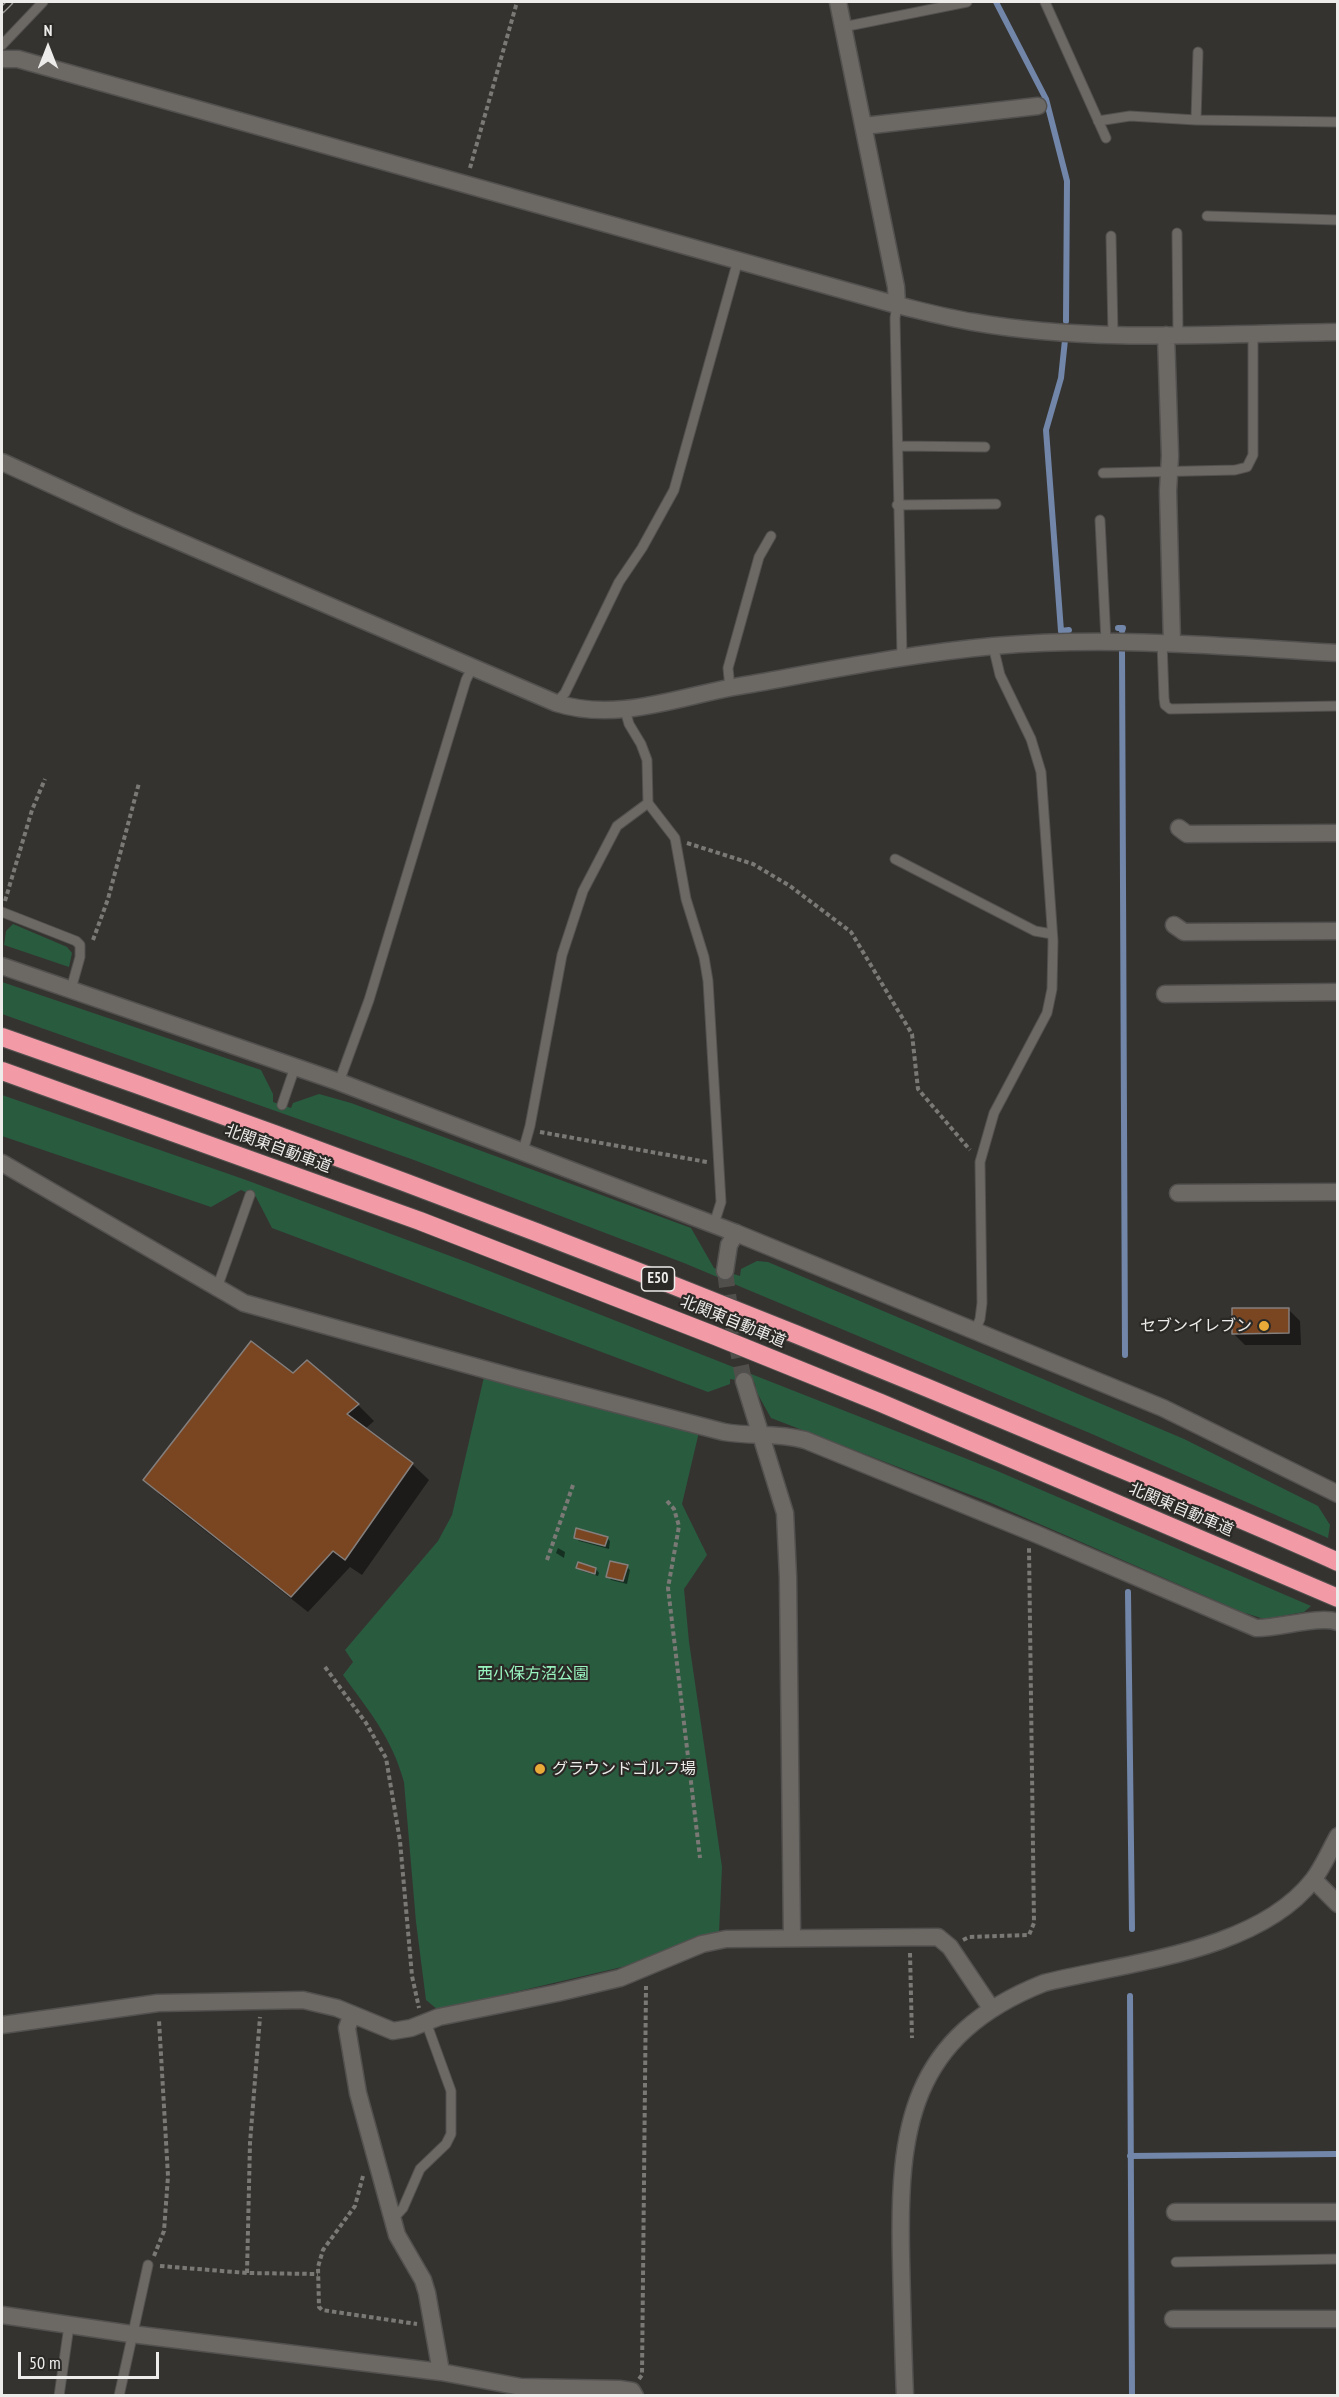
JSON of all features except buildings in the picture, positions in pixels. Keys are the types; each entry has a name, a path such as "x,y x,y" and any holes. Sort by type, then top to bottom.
{"highway":[{"name":"北関東自動車道","path":"2,1037 324,1152 701,1295 892,1372 1338,1562"},
{"name":"北関東自動車道","path":"2,1071 420,1221 713,1335 892,1408 1338,1598"}],"street":[{"path":"838,2 896,287 897,305"},
{"path":"2,59 18,59 897,305 973,322 1055,332 1113,334 1338,332"},
{"path":"864,126 1038,106"},
{"path":"1167,643 1172,334"},
{"path":"2,462 129,520 556,703 581,710 625,710 730,688 902,657 993,646 1106,641 1338,653"},
{"path":"1179,828 1187,834 1338,832"},
{"path":"1174,925 1184,932 1338,931"},
{"path":"2,966 339,1082 714,1224 1162,1408 1338,1494"},
{"path":"1165,994 1338,992"},
{"path":"2,1163 244,1303 516,1378 724,1432 742,1435 784,1434 805,1440 1036,1534 1256,1628 1272,1629 1320,1620 1338,1622"},
{"path":"1178,1193 1338,1192"},
{"path":"725,1271 729,1245 736,1233"},
{"path":"744,1381 785,1513 788,1577 792,1938"},
{"path":"906,2396 900,2210 902,2171 909,2122 926,2077 947,2048 966,2028 992,2008 1021,1992 1044,1983 1180,1953 1234,1936 1288,1905 1314,1880 1338,1836"},
{"path":"1314,1880 1338,1904"},
{"path":"2,2025 158,2003 312,2001 393,2031 557,1994 639,1971 711,1941 792,1938 938,1937 950,1947 992,2008"},
{"path":"352,2014 348,2028 349,2042 358,2093 397,2235 423,2280 441,2372"},
{"path":"1175,2212 1338,2212"},
{"path":"2,2315 69,2326 441,2372 521,2387 619,2389 633,2393"},
{"path":"1173,2319 1338,2319"}],"lane":[{"path":"2,45 43,2"},
{"path":"843,27 967,2"},
{"path":"1045,2 1106,138"},
{"path":"1196,120 1198,52"},
{"path":"1098,120 1130,116 1196,120 1338,122"},
{"path":"1207,216 1338,220"},
{"path":"1172,334 1177,232"},
{"path":"1111,236 1113,334"},
{"path":"556,703 565,693 619,582 642,548 671,496 738,260"},
{"path":"897,305 895,318 897,505 902,657"},
{"path":"1103,473 1242,470 1251,462 1253,333"},
{"path":"898,446 985,447"},
{"path":"897,505 996,504"},
{"path":"1100,520 1106,641"},
{"path":"730,688 729,668 759,557 771,536"},
{"path":"1167,643 1164,698 1165,705 1170,709 1338,706"},
{"path":"975,1331 980,1320 982,1303 980,1162 994,1113 1047,1013 1052,989 1052,934 1041,772 1031,739 1000,675 993,646"},
{"path":"339,1082 369,1000 466,680 473,666"},
{"path":"625,710 629,724 647,760 648,803 675,838 686,899 704,957 708,981 721,1202 714,1224"},
{"path":"523,1151 529,1131 562,956 583,891 616,826 648,803"},
{"path":"895,859 1035,931 1052,934"},
{"path":"2,914 76,941 82,951 70,989"},
{"path":"282,1105 295,1067"},
{"path":"217,1288 249,1195"},
{"path":"393,2219 403,2208 420,2169 447,2144 451,2134 451,2091 426,2022"},
{"path":"1176,2262 1338,2259"},
{"path":"119,2396 148,2265"},
{"path":"59,2396 69,2326"}],"path":[{"path":"465,185 517,2"},
{"path":"2,914 33,810 45,779"},
{"path":"82,951 92,944 108,899 139,783"},
{"path":"675,838 753,864 790,886 850,932 912,1034 918,1089 980,1162"},
{"path":"529,1131 548,1132 719,1164"},
{"path":"547,1560 573,1485"},
{"path":"667,1502 674,1509 679,1526 668,1588 700,1858"},
{"path":"950,1947 969,1937 1029,1935 1034,1923 1029,1549 1036,1534"},
{"path":"325,1667 366,1723 386,1758 399,1841 412,1976 420,2010 426,2022"},
{"path":"910,1938 912,2038"},
{"path":"633,2393 642,2375 647,1989 639,1971"},
{"path":"248,2273 250,2144 261,2001"},
{"path":"158,2003 168,2176 164,2231 156,2253 148,2265 248,2273 318,2274"},
{"path":"375,2151 368,2160 363,2173 355,2206 323,2250 318,2274 319,2307 322,2310 433,2326"}],"green space":[{"path":"13,924 67,947 72,953 69,967 4,945 6,931"},
{"path":"2,982 261,1070 273,1094 273,1102 291,1108 293,1103 319,1094 351,1103 691,1228 714,1268 740,1276 741,1269 757,1261 768,1262 1184,1439 1318,1506 1330,1525 1328,1538 1092,1434 684,1263 414,1160 2,1014"},
{"path":"2,1095 246,1180 469,1263 995,1470 1311,1606 1304,1612 1264,1619 1242,1612 989,1502 771,1418 756,1391 755,1383 730,1379 730,1384 708,1392 272,1228 256,1197 241,1190 211,1207 2,1136"},
{"name":"西小保方沼公園","path":"484,1377 699,1432 682,1504 707,1555 684,1589 689,1642 722,1867 719,1933 690,1940 639,1963 438,2010 426,2000 416,1922 404,1782 386,1738 343,1675 353,1662 345,1650 438,1541 452,1515"}],"waterway":[{"path":"996,2 1046,99 1067,181 1066,321"},
{"path":"1065,340 1061,378 1046,430 1061,631 1069,630"},
{"path":"1118,628 1123,628 1122,631"},
{"path":"1122,651 1125,1355"},
{"path":"1128,1592 1132,1929"},
{"path":"1130,1996 1132,2396"},
{"path":"1130,2156 1336,2154"}],"tunnel":[{"path":"725,1271 731,1317 744,1381"}],"railway":[{"path":"2,10 10,2"}],"place":[{"name":"セブンイレブン","path":"1264,1326"},
{"name":"グラウンドゴルフ場","path":"540,1769"}]}
